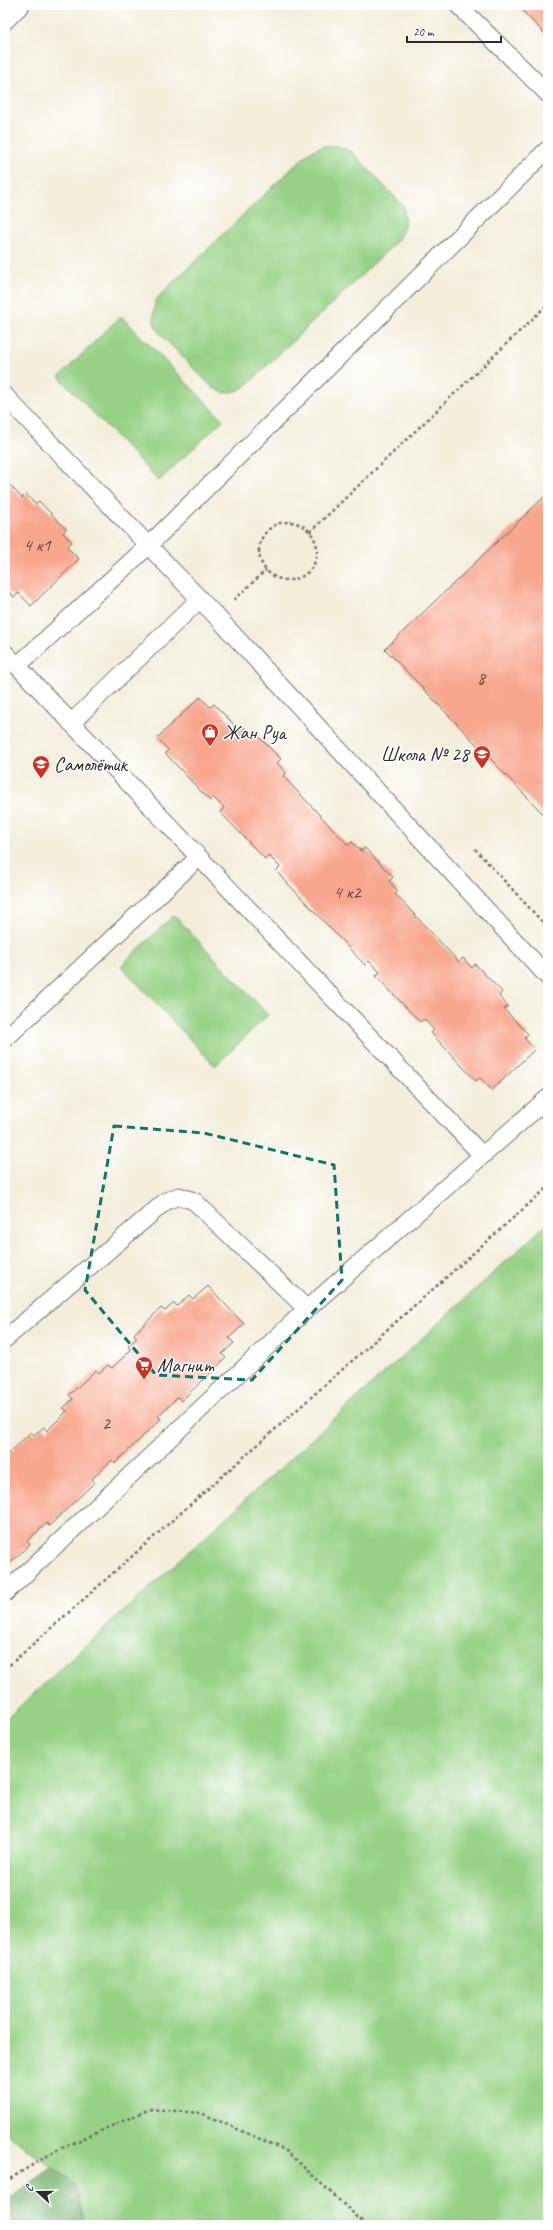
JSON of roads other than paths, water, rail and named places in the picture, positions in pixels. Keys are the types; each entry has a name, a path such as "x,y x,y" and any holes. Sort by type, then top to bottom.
{"lane":[{"path":"5,21 21,5"},
{"path":"458,5 548,94"},
{"path":"17,666 149,545 548,149"},
{"path":"5,396 217,617 548,977"},
{"path":"71,723 200,599"},
{"path":"5,653 198,858 482,1155"},
{"path":"5,1039 198,858"},
{"path":"5,1593 307,1309 548,1098"},
{"path":"5,1339 166,1201 179,1196 194,1201 307,1309"}],"place":[{"name":"Жан Руа","path":"210,747"},
{"name":"Школа № 28","path":"482,769"},
{"name":"Самолётик","path":"41,779"},
{"name":"Магнит","path":"144,1380"}]}
